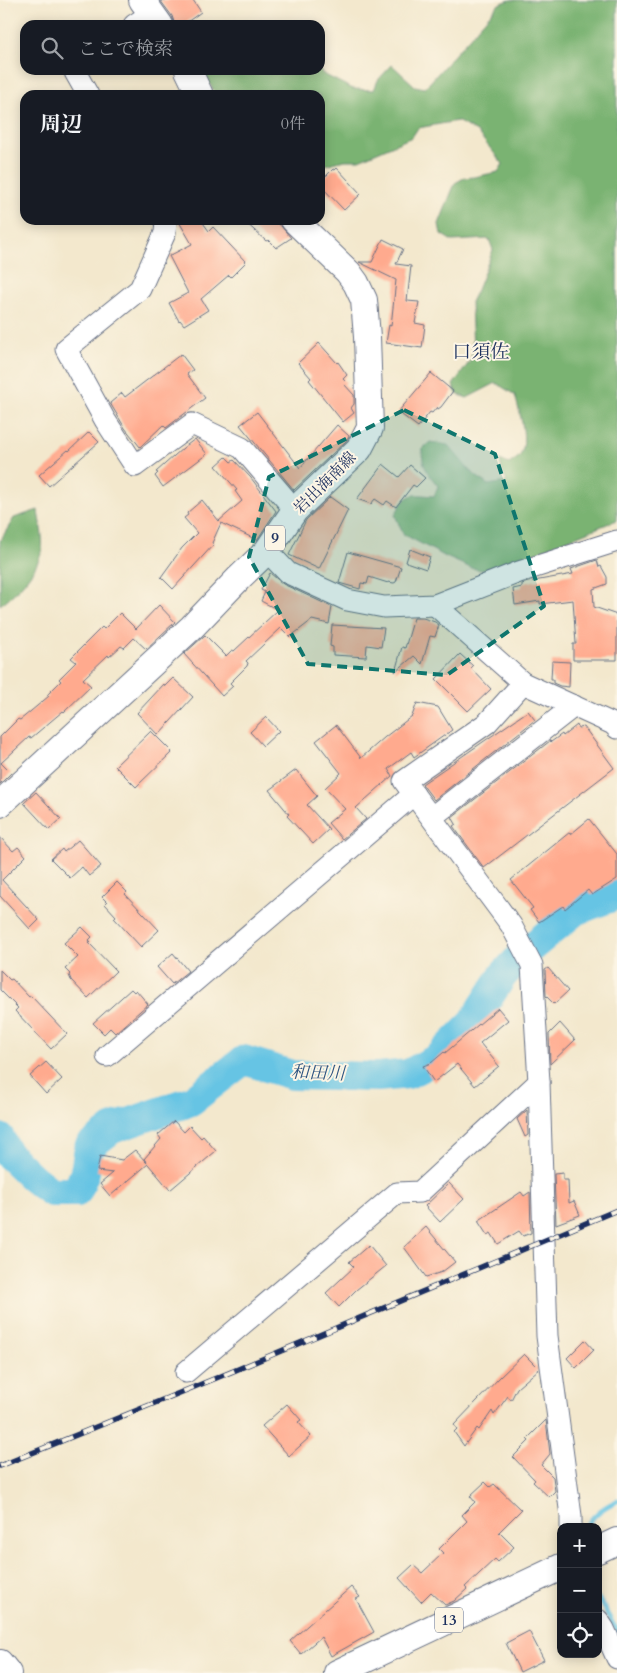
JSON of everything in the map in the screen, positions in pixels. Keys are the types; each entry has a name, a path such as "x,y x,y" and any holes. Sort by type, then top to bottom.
{"main road":[{"path":"190,75 198,90"},
{"name":"岩出海南線","path":"0,804 192,627 266,551 295,510 359,449 370,428 364,300 348,272 299,225"},
{"name":"13","path":"337,1673 559,1568"},
{"path":"0,1663 8,1673"}],"street":[{"path":"77,75 85,90"},
{"path":"166,225 165,234 140,289 66,349 105,420 135,466 192,424 242,448 295,510"},
{"path":"266,551 288,573 347,600 384,607 435,605 519,572 617,541"},
{"path":"435,605 524,683 613,724 617,728"},
{"path":"524,683 487,723 404,781 511,924 532,965 539,1082 547,1336 571,1523"},
{"path":"432,817 574,706"},
{"path":"106,1056 414,794"},
{"path":"186,1372 397,1193 420,1192 539,1082"},
{"path":"602,1625 617,1658"}],"highlighted area":[{"path":"404,410 495,454 544,606 447,675 308,664 249,557 269,477"}],"green space":[{"path":"510,0 617,0 617,520 503,566 481,570 471,568 446,557 403,534 395,515 406,498 410,496 434,496 438,486 426,469 422,449 430,442 448,445 470,471 488,485 507,482 500,460 509,464 519,457 522,451 524,444 523,427 515,395 496,383 467,398 457,394 453,385 470,361 473,351 471,302 493,250 489,239 452,241 441,234 439,224 455,183 464,178 498,172 503,164 477,132 457,121 418,128 412,137 359,160 345,160 325,165 325,90 213,90 205,75 325,75 353,89 374,90 378,80 392,65 415,86 425,88 499,4"},
{"path":"38,510 42,540 40,557 32,573 0,605 0,541 14,518"}],"building":[{"path":"160,0 193,0 201,12 190,20 173,20"},
{"path":"337,168 361,194 344,210 325,190 325,177 333,169"},
{"path":"181,225 205,225 209,231 213,227 246,262 231,277 229,275 201,299 208,310 184,325 179,321 169,303 188,293 169,256 192,244"},
{"path":"248,225 280,225 291,238 276,248 268,240 266,241"},
{"path":"383,239 403,249 396,264 411,266 407,301 419,302 415,323 425,325 422,348 386,343 389,325 391,326 396,280 359,262 372,262"},
{"path":"319,343 338,362 347,375 343,379 346,382 344,384 354,395 354,404 351,408 354,413 343,422 309,380 311,378 298,363"},
{"path":"181,354 193,370 187,374 205,398 166,428 163,425 140,447 125,428 110,403 122,393 125,397"},
{"path":"431,373 453,391 441,407 438,409 437,407 432,413 430,412 418,427 398,412"},
{"path":"257,412 300,468 337,425 349,436 294,490 240,425"},
{"path":"89,432 99,442 49,486 39,475"},
{"path":"195,439 207,454 163,487 155,476 158,473 156,472"},
{"path":"226,457 231,462 234,460 251,478 276,511 257,540 221,523 212,543 214,544 173,589 161,577 182,548 197,533 184,518 188,515 187,513 202,500 219,521 242,501 235,491 237,490 216,466"},
{"path":"383,464 399,477 410,465 425,478 416,487 413,485 396,507 387,501 384,505 375,499 371,504 357,499"},
{"path":"330,497 348,510 319,569 289,555 306,520"},
{"path":"410,549 430,557 426,569 406,562"},
{"path":"348,552 401,567 396,582 388,583 369,577 367,584 361,583 360,589 339,583"},
{"path":"597,560 599,567 601,566 607,577 607,584 593,589 594,607 617,615 617,660 573,660 573,644 576,644 573,600 540,604 540,601 515,605 513,589 522,587 522,584 528,582 573,574 571,569"},
{"path":"270,573 283,584 332,607 329,624 312,620 290,637 281,628 246,661 248,663 247,666 230,683 233,686 222,696 184,654 205,635 226,656 232,650 234,651 278,610 261,601 265,592 261,590"},
{"path":"159,605 175,622 146,649 134,638 124,648 121,646 109,657 108,655 83,679 91,686 64,712 31,738 29,737 1,763 11,773 0,784 0,737 18,719 20,720 49,696 47,695 61,681 59,679 76,662 71,658 102,627 104,629 120,613 136,629"},
{"path":"414,618 423,618 439,625 435,637 430,636 422,664 414,656 395,672 402,647 405,648"},
{"path":"332,625 384,628 381,647 367,645 366,657 333,655 333,647 330,646"},
{"path":"460,654 473,666 471,668 491,689 468,711 436,679"},
{"path":"552,661 570,662 569,687 553,683 553,679 551,679"},
{"path":"173,678 193,697 158,735 137,713 164,684 165,686"},
{"path":"417,703 438,707 452,730 414,757 411,752 388,769 392,776 356,808 366,819 342,839 328,823 345,809 325,788 341,773 316,741 336,725 361,758 412,716"},
{"path":"528,711 535,720 434,800 422,784"},
{"path":"266,717 279,731 263,746 250,732"},
{"path":"577,725 578,728 584,727 614,768 484,868 453,826 456,824 452,817 550,741 562,734 563,736"},
{"path":"151,731 172,752 136,787 115,766"},
{"path":"296,770 317,796 307,805 329,829 313,844 287,816 289,814 269,790"},
{"path":"36,792 61,819 49,830 24,803"},
{"path":"589,819 617,854 617,879 592,895 588,890 565,909 563,906 539,922 530,910 533,908 511,880"},
{"path":"0,837 13,851 18,847 26,856 2,880 39,920 30,929 0,896"},
{"path":"78,840 101,866 89,876 82,867 70,878 51,859 62,849 64,852"},
{"path":"117,882 127,892 125,894 159,930 141,947 114,918 116,916 105,904 107,902 102,897"},
{"path":"82,927 92,937 89,943 116,971 88,998 71,980 70,974 65,969 78,957 64,943"},
{"path":"173,953 188,971 172,984 157,967"},
{"path":"548,968 568,991 554,1004 546,996 545,970"},
{"path":"0,970 10,980 12,979 29,997 31,996 67,1034 51,1049 15,1011 18,1008 0,990"},
{"path":"131,989 134,992 136,990 148,1004 115,1033 110,1028 104,1034 93,1023"},
{"path":"498,1008 508,1020 480,1043 499,1066 475,1086 457,1064 434,1082 423,1066 445,1053"},
{"path":"560,1023 575,1040 550,1064 549,1034"},
{"path":"46,1062 62,1079 46,1094 30,1076"},
{"path":"527,1110 528,1135 525,1137 517,1119"},
{"path":"174,1121 184,1132 190,1126 201,1138 203,1136 216,1151 170,1190 148,1164 110,1196 100,1184 113,1173 97,1171 100,1156 122,1160 135,1150 147,1163 144,1159 161,1139 158,1135"},
{"path":"563,1173 563,1180 568,1180 569,1203 574,1201 580,1215 556,1224 554,1174"},
{"path":"449,1183 464,1199 440,1222 425,1206"},
{"path":"521,1192 524,1196 530,1192 531,1233 523,1236 519,1231 498,1244 491,1233 487,1235 478,1221"},
{"path":"426,1227 455,1262 442,1272 426,1277 404,1247"},
{"path":"369,1245 386,1266 356,1290 339,1307 326,1293 354,1267 349,1262"},
{"path":"585,1340 594,1350 576,1368 567,1358"},
{"path":"524,1354 539,1369 517,1388 511,1400 508,1396 494,1415 492,1411 479,1430 477,1428 464,1446 454,1432 457,1429 454,1425"},
{"path":"287,1404 301,1420 298,1422 311,1436 289,1456 262,1426"},
{"path":"546,1420 550,1454 541,1465 553,1477 555,1491 549,1497 533,1482 535,1480 513,1457 529,1441 527,1439"},
{"path":"485,1482 490,1487 494,1484 521,1510 499,1532 514,1547 498,1562 495,1559 465,1587 467,1589 454,1601 445,1605 431,1592 421,1602 399,1578 413,1565 422,1573 443,1553 439,1549 467,1521 462,1515 475,1502 470,1496"},
{"path":"351,1587 360,1597 356,1599 374,1632 331,1656 321,1637 301,1654 290,1641"},
{"path":"529,1631 544,1660 520,1672 506,1643"}],"waterway":[{"name":"和田川","path":"0,1138 8,1154 51,1192 77,1192 85,1172 89,1147 112,1129 191,1101 244,1060 292,1075 378,1077 408,1074 438,1058 471,1025 503,975 521,956 575,911 617,895"},
{"path":"589,1523 600,1511 617,1501"},
{"path":"602,1605 617,1631"}],"railway":[{"path":"0,1466 231,1372 617,1210"}],"district":[{"name":"口須佐","path":"481,352"}]}
